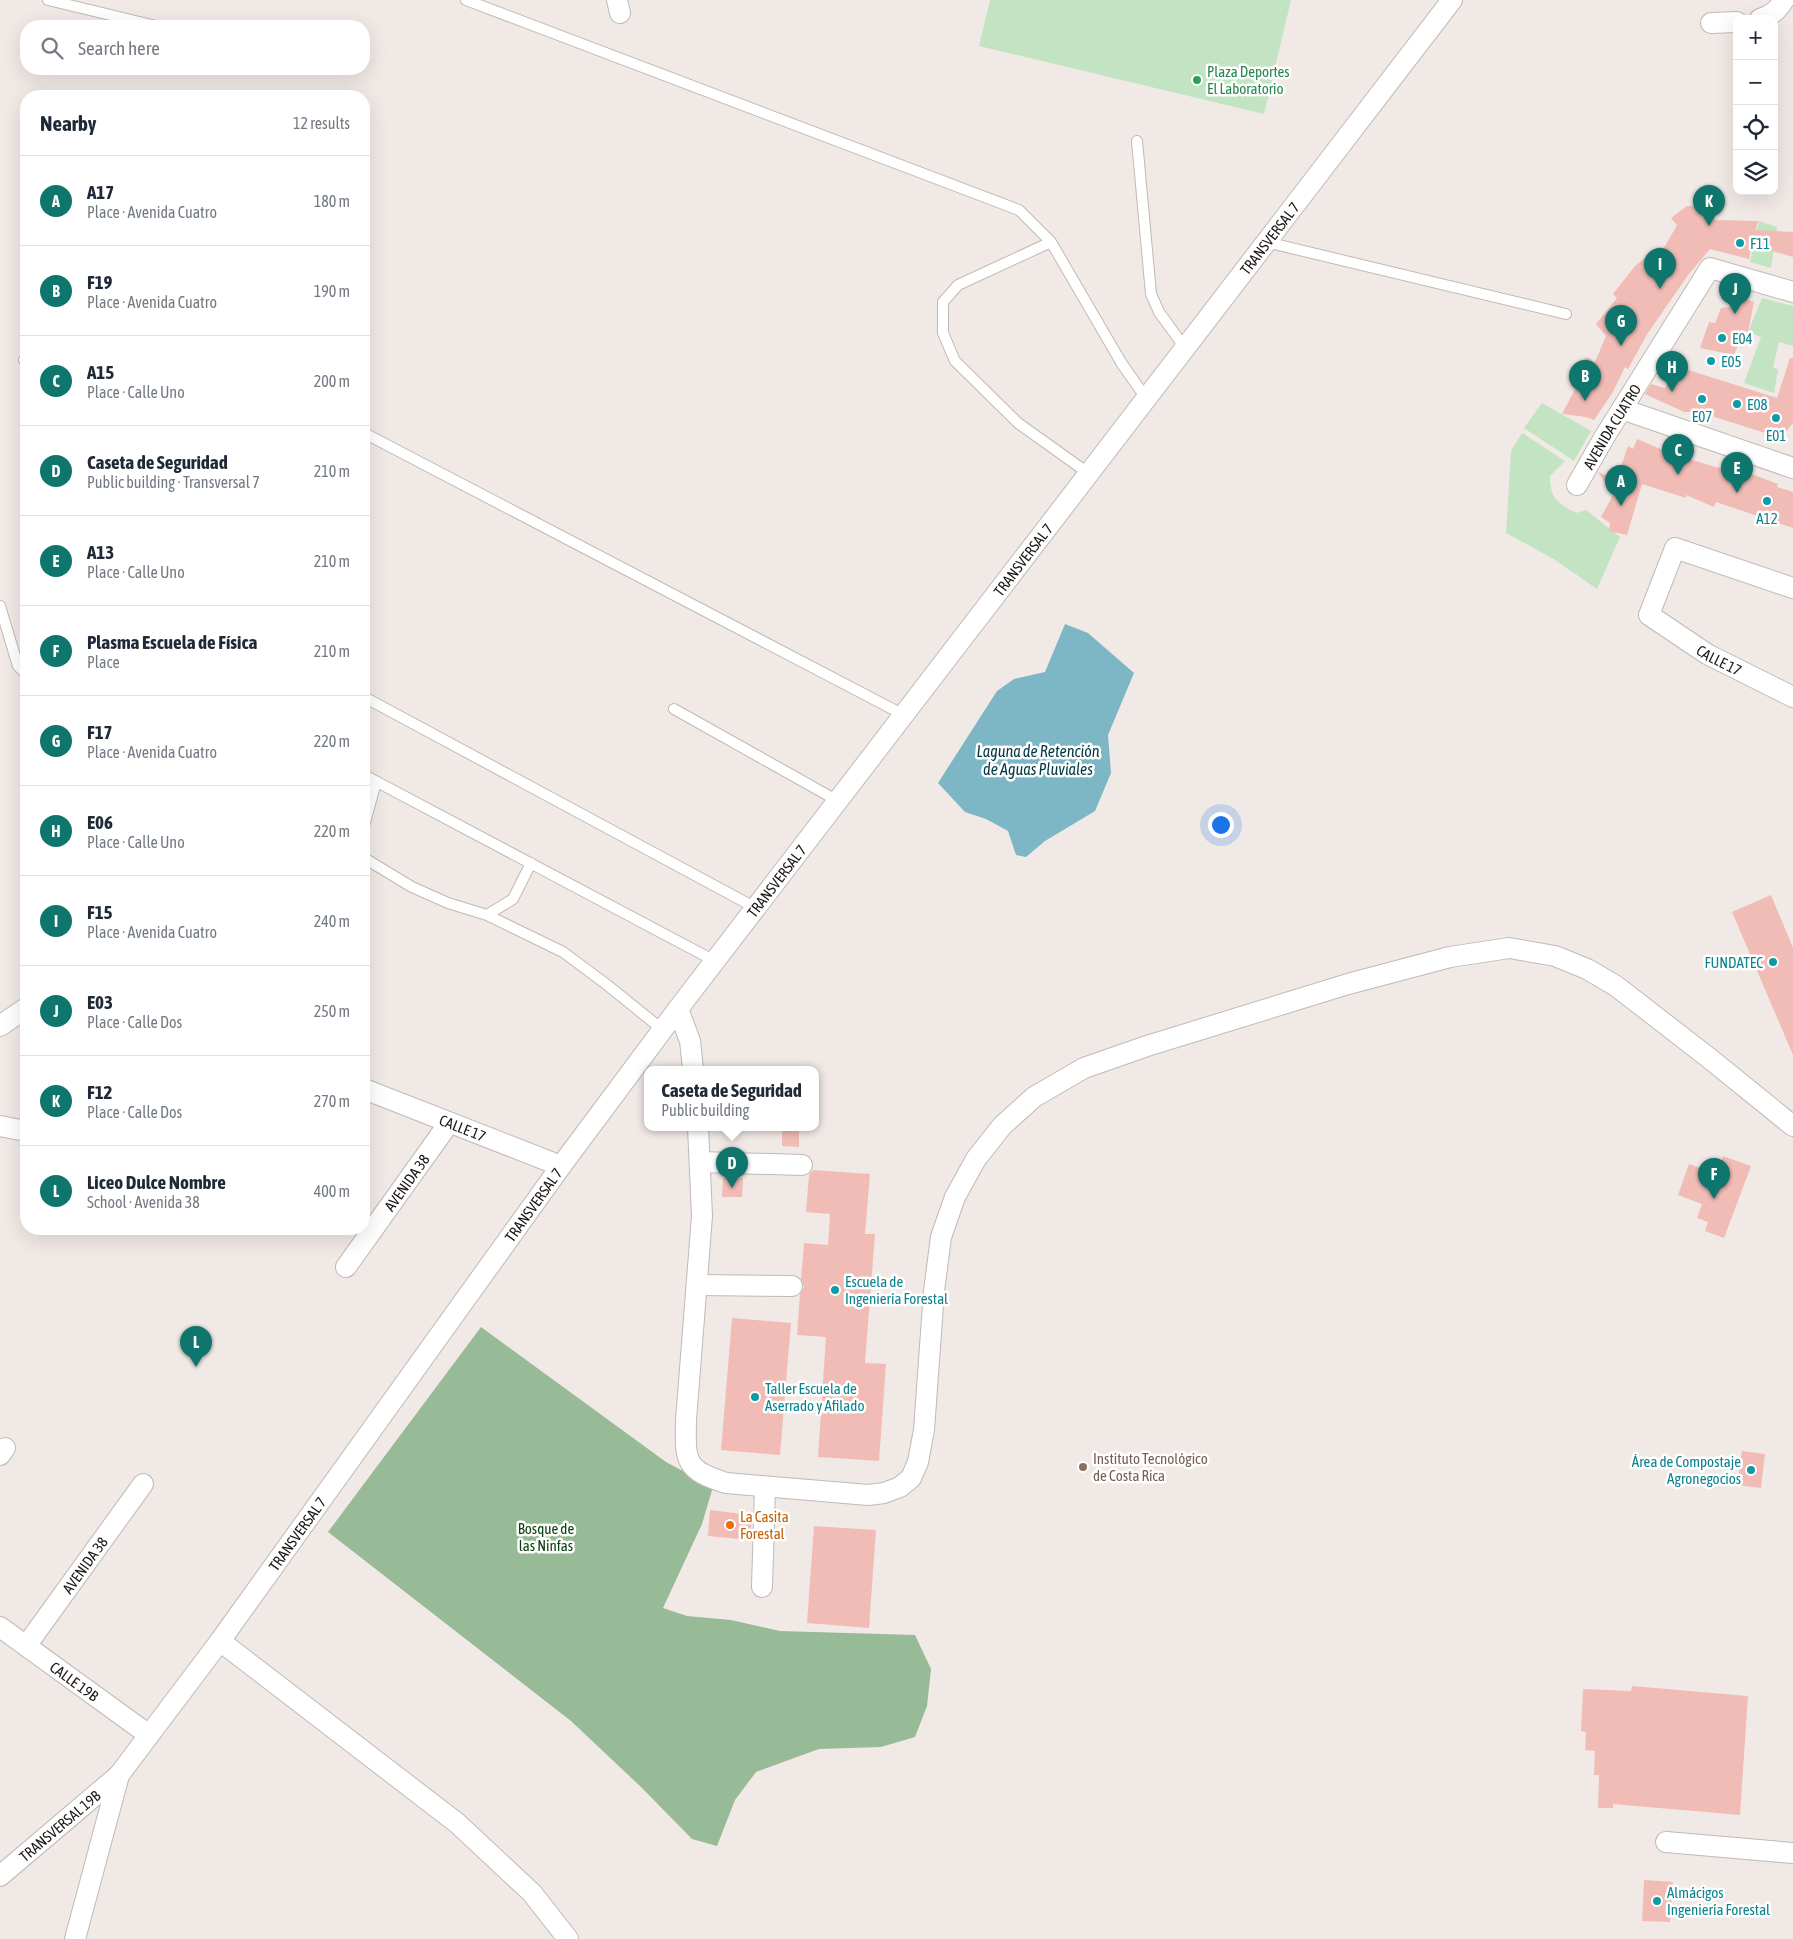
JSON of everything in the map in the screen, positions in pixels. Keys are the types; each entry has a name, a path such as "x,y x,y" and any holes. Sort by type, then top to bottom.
{"street":[{"name":"TRANSVERSAL 7","path":"119,1775 220,1642 561,1166 678,1009 1452,0"},
{"path":"1772,15 1784,0"},
{"path":"1712,23 1733,22"},
{"name":"AVENIDA CUATRO","path":"1577,485 1710,268 1793,292"},
{"path":"1622,409 1793,468"},
{"name":"CALLE 17","path":"1793,588 1675,548 1649,615 1707,654 1793,697"},
{"path":"698,1131 702,1216 686,1420 687,1455 691,1466 707,1477 726,1484 868,1495 900,1488 911,1478 918,1462 923,1437 934,1290 941,1237 955,1197 976,1159 1002,1126 1034,1097 1084,1068 1146,1046 1366,979 1450,957 1509,948 1555,956 1586,969 1616,986 1793,1126"},
{"path":"678,1009 690,1041 693,1066"},
{"path":"0,1026 20,1012"},
{"name":"CALLE 17","path":"370,1091 561,1166"},
{"name":"AVENIDA 38","path":"370,1224 449,1123"},
{"path":"0,1126 20,1130"},
{"path":"700,1162 802,1165"},
{"name":"AVENIDA 38","path":"346,1267 364,1235"},
{"path":"697,1285 792,1286"},
{"name":"AVENIDA 38","path":"26,1646 143,1484"},
{"path":"762,1586 765,1488"},
{"name":"CALLE 19B","path":"0,1628 149,1735"},
{"path":"220,1642 457,1822 532,1893 568,1939"},
{"path":"75,1939 119,1775"},
{"name":"TRANSVERSAL 19B","path":"0,1876 119,1775"},
{"path":"1666,1842 1793,1853"}],"lane":[{"path":"48,0 131,20"},
{"path":"466,0 1018,210 1050,242 1122,364 1146,398"},
{"path":"1137,141 1151,294 1159,312 1185,348"},
{"path":"1050,242 958,285 943,302 943,333 956,361 1018,423 1088,473"},
{"path":"1266,242 1566,314"},
{"path":"370,436 904,715"},
{"path":"0,606 20,668"},
{"path":"370,700 756,908"},
{"path":"674,709 838,801"},
{"path":"370,778 715,961"},
{"path":"370,804 376,782"},
{"path":"370,862 412,887 448,903 487,915 563,952 663,1030"},
{"path":"487,915 513,899 531,863"}],"green space":[{"name":"Plaza Deportes El Laboratorio","path":"990,0 1291,0 1264,114 979,46"},
{"path":"1759,221 1777,227 1771,268 1750,262"},
{"path":"1762,298 1793,306 1793,346 1779,342 1773,367 1778,370 1774,393 1744,383 1761,337 1748,332"},
{"path":"1542,403 1591,431 1574,461 1524,428"},
{"path":"1522,433 1565,461 1550,476 1551,490 1559,503 1576,513 1586,510 1620,537 1597,589 1552,558 1506,533 1511,451"},
{"name":"Bosque de las Ninfas","path":"481,1327 666,1462 713,1487 702,1524 663,1608 687,1616 731,1620 780,1631 915,1635 931,1669 927,1706 915,1737 881,1747 819,1749 756,1772 735,1800 717,1846 692,1839 642,1788 571,1721 328,1532"}],"water":[{"name":"Laguna de Retención de Aguas Pluviales","path":"1065,624 1088,633 1134,673 1108,735 1111,773 1095,811 1045,841 1026,857 1016,855 1008,831 986,819 965,812 938,783 997,691 1014,679 1045,672"}],"building":[{"path":"1687,206 1710,207 1715,220 1758,221 1756,230 1793,232 1793,257 1752,245 1749,259 1710,249 1688,275 1646,336 1628,369 1625,367 1613,392 1594,420 1562,414 1579,382 1572,376 1577,364 1587,357 1595,362 1606,336 1596,324 1617,298 1613,294 1635,266 1659,247 1664,248 1677,225 1671,218"},
{"path":"1736,296 1754,302 1748,332 1744,331 1734,355 1700,348 1709,322 1715,323 1721,308 1731,307"},
{"path":"1790,358 1793,358 1793,423 1781,438 1699,412 1684,412 1645,394 1651,384 1665,388 1668,383 1675,383 1676,378 1679,379 1682,368 1777,398"},
{"path":"1637,439 1675,455 1743,475 1746,472 1778,484 1777,487 1793,492 1793,528 1716,502 1714,507 1686,495 1686,498 1642,484 1627,535 1609,531 1610,523 1601,517 1613,495 1598,472 1616,480 1628,446 1633,449"},
{"name":"FUNDATEC","path":"1771,895 1793,948 1793,1055 1732,912"},
{"path":"782,1131 799,1131 799,1147 782,1146"},
{"path":"1723,1156 1751,1166 1724,1238 1705,1231 1708,1222 1697,1218 1702,1204 1678,1195 1689,1164 1717,1174"},
{"path":"813,1170 870,1174 865,1234 875,1234 865,1363 886,1364 879,1461 818,1457 826,1337 797,1335 800,1294 804,1287 801,1279 804,1243 828,1245 830,1214 806,1212 809,1175"},
{"path":"723,1178 743,1178 742,1197 722,1197"},
{"name":"Taller Escuela de Aserrado y Afilado","path":"732,1318 791,1323 780,1455 721,1450"},
{"name":"Área de Compostaje Agronegocios","path":"1742,1451 1765,1454 1761,1488 1737,1485"},
{"name":"La Casita Forestal","path":"710,1510 752,1515 750,1540 708,1536"},
{"path":"814,1526 876,1530 869,1628 807,1623"},
{"path":"1632,1686 1748,1696 1740,1815 1613,1804 1613,1808 1598,1808 1599,1775 1594,1775 1595,1751 1585,1750 1586,1732 1581,1731 1583,1689 1631,1691"},
{"name":"Almácigos Ingeniería Forestal","path":"1644,1880 1673,1882 1670,1922 1642,1921"}],"place":[{"name":"Plaza Deportes El Laboratorio","path":"1197,80"},
{"name":"F12","path":"1709,226"},
{"name":"F11","path":"1740,243"},
{"name":"F15","path":"1660,289"},
{"name":"E03","path":"1735,314"},
{"name":"E04","path":"1722,338"},
{"name":"F17","path":"1621,346"},
{"name":"E05","path":"1711,361"},
{"name":"E06","path":"1672,392"},
{"name":"E07","path":"1702,399"},
{"name":"F19","path":"1585,401"},
{"name":"E08","path":"1737,404"},
{"name":"E01","path":"1776,418"},
{"name":"A15","path":"1678,475"},
{"name":"A13","path":"1737,493"},
{"name":"A12","path":"1767,501"},
{"name":"A17","path":"1621,506"},
{"name":"FUNDATEC","path":"1773,962"},
{"name":"Caseta de Seguridad","path":"732,1188"},
{"name":"Plasma Escuela de Física","path":"1714,1199"},
{"name":"Escuela de Ingeniería Forestal","path":"835,1290"},
{"name":"Liceo Dulce Nombre","path":"196,1367"},
{"name":"Taller Escuela de Aserrado y Afilado","path":"755,1397"},
{"name":"Instituto Tecnológico de Costa Rica","path":"1083,1467"},
{"name":"Área de Compostaje Agronegocios","path":"1751,1470"},
{"name":"La Casita Forestal","path":"730,1525"},
{"name":"Almácigos Ingeniería Forestal","path":"1657,1901"}]}
